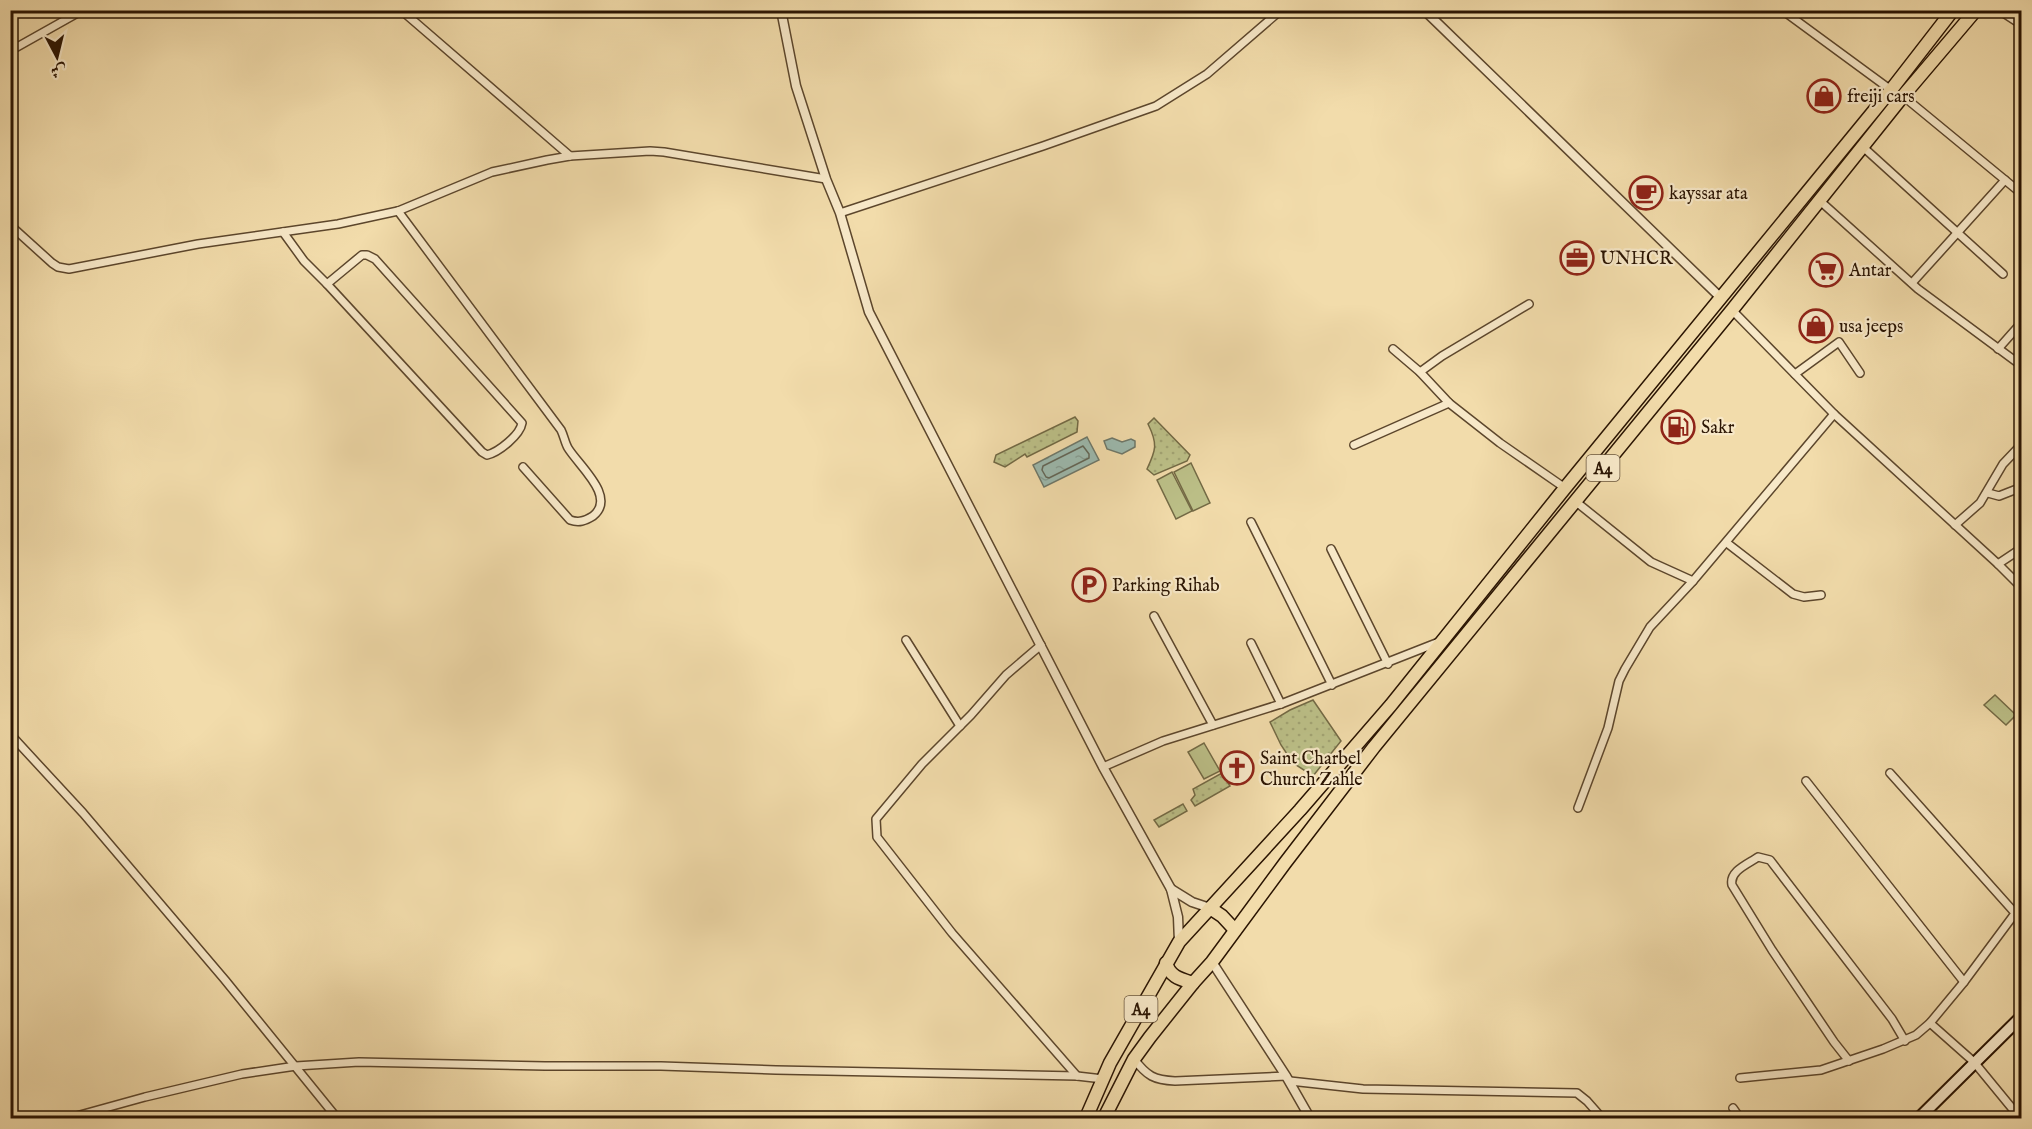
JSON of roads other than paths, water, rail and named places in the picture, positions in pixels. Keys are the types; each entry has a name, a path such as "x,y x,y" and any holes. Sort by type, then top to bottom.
{"highway":[{"name":"A4","path":"1086,1119 1103,1079 1179,942 1368,732 1891,90 1953,10"},
{"name":"A4","path":"1104,1119 1134,1059 1212,962 1374,747 1732,310 1903,96 1976,10"},
{"path":"1210,908 1222,916 1235,930"},
{"path":"1166,963 1173,976 1193,983"}],"main road":[{"path":"1919,1119 2022,1016"}],"street":[{"path":"10,51 72,13 83,10"},
{"path":"401,10 570,156"},
{"path":"781,10 796,86 826,179 840,213 869,312 1103,767 1171,889 1178,917 1179,942"},
{"path":"840,213 1156,106 1207,74 1281,10"},
{"path":"1424,10 1721,298"},
{"path":"1782,10 1891,90"},
{"path":"1999,10 2022,25"},
{"path":"1903,96 2022,194"},
{"path":"1863,147 2003,274"},
{"path":"10,225 52,263 69,269 198,244 338,224 398,211 492,172 570,156 664,152 826,179"},
{"path":"1912,283 2004,180"},
{"path":"1819,200 1912,283 2022,366"},
{"path":"398,211 561,430 569,450 601,494 602,503 597,512 586,520 576,522 570,520 523,467"},
{"path":"283,232 304,261 482,452 487,455 495,452 520,430 522,423 375,259 368,255 356,258 327,284"},
{"path":"1420,372 1442,356 1529,304"},
{"path":"1732,310 1834,414 2022,588"},
{"path":"1998,349 2022,322"},
{"path":"1795,374 1839,342 1860,373"},
{"path":"1393,349 1420,372 1449,403 1500,443 1565,488"},
{"path":"1354,444 1449,403"},
{"path":"1578,808 1608,728 1619,681 1650,627 1727,543 1834,414"},
{"path":"1955,525 1980,503 1988,493 2003,464 2022,444"},
{"path":"1988,493 1999,496 2022,487"},
{"path":"1575,501 1651,562 1693,582"},
{"path":"1251,522 1332,685"},
{"path":"1727,543 1792,594 1804,597 1821,595"},
{"path":"1998,564 2022,548"},
{"path":"1331,549 1388,664"},
{"path":"1154,616 1213,725"},
{"path":"906,640 960,726"},
{"path":"1103,767 1163,741 1281,704 1388,664 1441,641"},
{"path":"1251,643 1281,704"},
{"path":"1041,645 1006,675 922,764 876,819 877,837 952,933 1077,1076"},
{"path":"10,735 99,831 245,1004 336,1119"},
{"path":"1890,773 2015,913 2022,924"},
{"path":"1806,781 1964,982"},
{"path":"1849,1061 1784,969 1732,885 1733,874 1758,857 1770,860 1892,1019 1905,1041"},
{"path":"1171,889 1192,902 1210,908"},
{"path":"1740,1078 1821,1070 1905,1041 1930,1023 1964,982 2022,904"},
{"path":"1212,962 1288,1078 1310,1119"},
{"path":"1930,1023 1974,1062 2016,1117"},
{"path":"1134,1059 1142,1070 1159,1081 1288,1078 1363,1089 1577,1093 1602,1119"},
{"path":"69,1119 145,1097 242,1074 296,1066 359,1062 661,1066 787,1071 1077,1076 1103,1079"},
{"path":"1733,1108 1740,1119"}],"water":[{"path":"1087,437 1099,460 1044,487 1033,465"},
{"path":"1112,438 1122,442 1131,439 1135,441 1135,447 1122,454 1107,449 1104,441"}],"place":[{"name":"freiji cars","path":"1824,96"},
{"name":"kayssar ata","path":"1646,193"},
{"name":"UNHCR","path":"1577,258"},
{"name":"Antar","path":"1826,270"},
{"name":"usa jeeps","path":"1816,326"},
{"name":"Sakr","path":"1678,427"},
{"name":"Parking Rihab","path":"1089,585"},
{"name":"Saint Charbel Church Zahle","path":"1237,768"}]}
